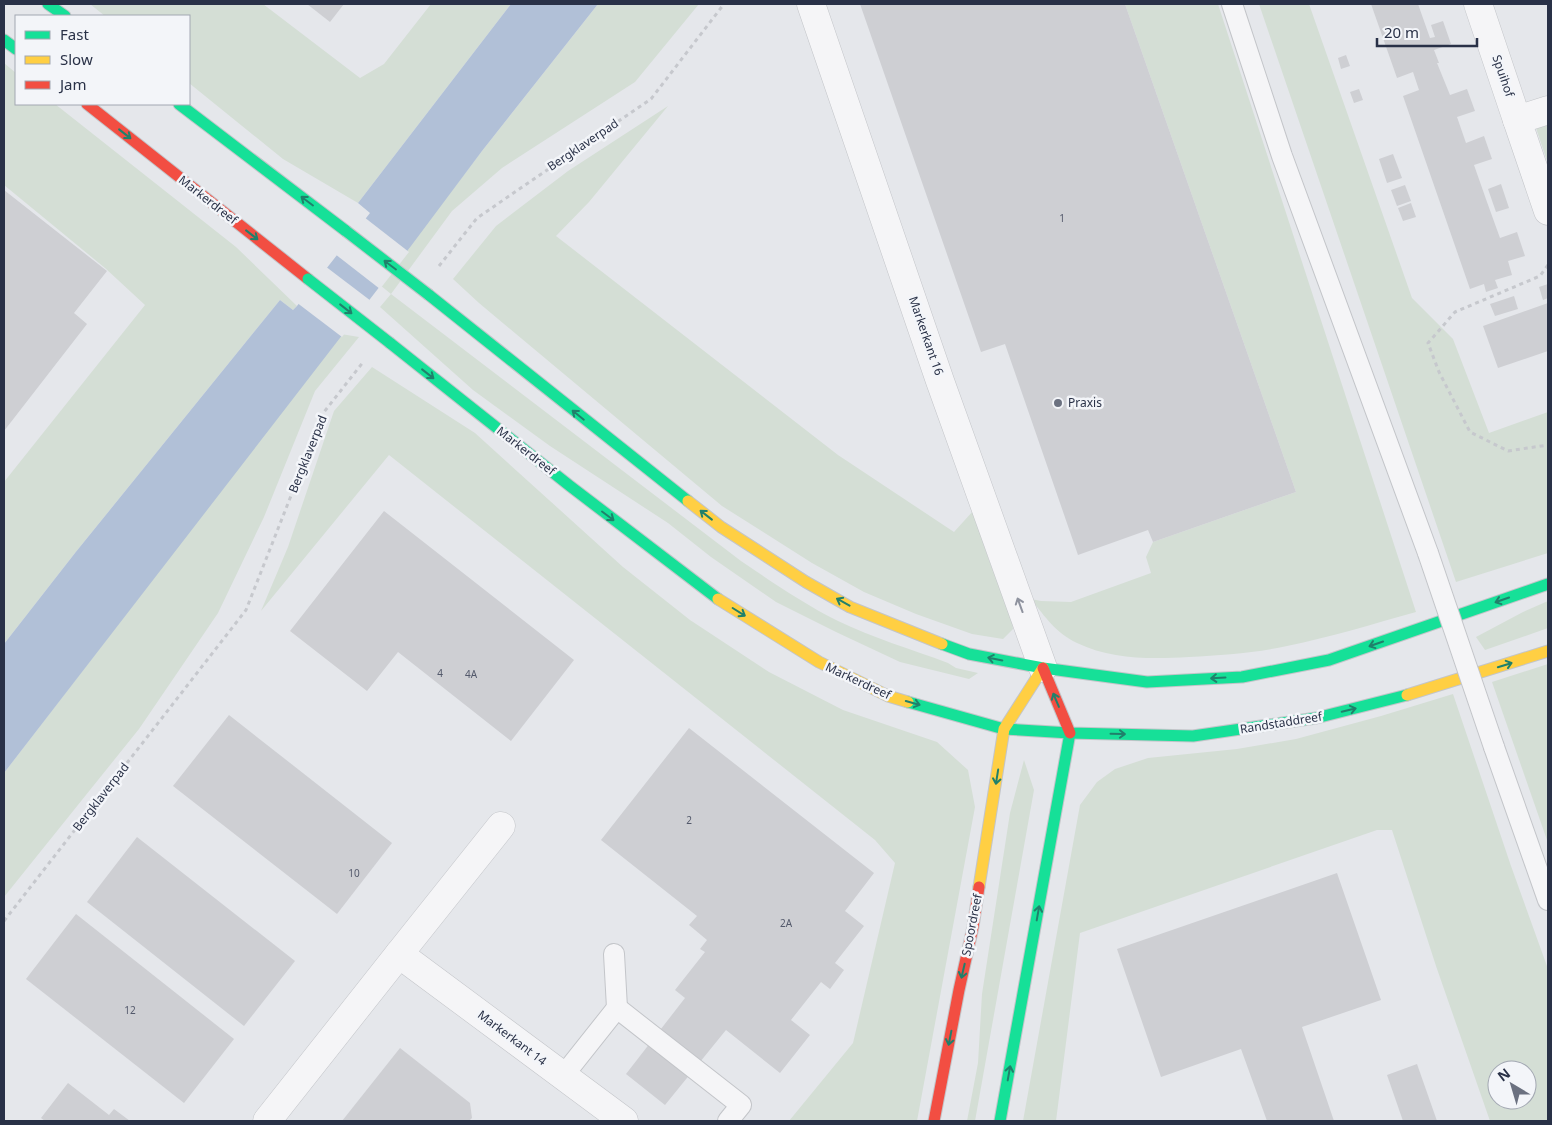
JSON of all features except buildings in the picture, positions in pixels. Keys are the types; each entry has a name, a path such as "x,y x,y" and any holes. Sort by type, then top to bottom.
{"main road":[{"path":"48,4 63,15"},
{"path":"4,40 15,48"},
{"name":"Markerdreef","path":"88,105 570,486 719,600 819,662 888,696 1004,729"},
{"path":"180,105 429,295 721,527 806,582 850,606 899,628 969,654 1043,668 1147,682 1242,677 1329,660 1548,584"},
{"name":"Randstaddreef","path":"1004,729 1070,733 1193,736 1316,718 1413,694 1548,651"},
{"path":"1004,729 1043,668"},
{"path":"1000,1121 1070,733 1043,668"},
{"name":"Spoordreef","path":"934,1121 973,927 1004,729"}],"street":[{"name":"Markerkant 16","path":"811,4 1043,668"},
{"name":"Spuihof","path":"1478,4 1548,211"},
{"path":"1518,120 1548,110"},
{"path":"266,1121 501,826"},
{"name":"Markerkant 14","path":"399,954 624,1121"}],"lane":[{"path":"1232,4 1282,156 1428,553 1548,900"},
{"path":"564,1076 616,1008 614,954"},
{"path":"616,1008 741,1105 728,1121"}],"path":[{"name":"Bergklaverpad","path":"434,272 477,218 651,99 724,4"},
{"path":"1548,265 1540,276 1455,312 1428,342 1439,372 1470,432 1508,451 1548,445"},
{"name":"Bergklaverpad","path":"4,921 246,610 324,412 367,358"}],"shaded area":[{"path":"90,4 263,4 360,78 384,64 431,4 511,4 358,203 283,159 190,84 190,15 104,15"},
{"path":"598,4 699,4 635,82 502,168 452,211 391,294 380,285 482,151"},
{"path":"1125,4 1218,4 1416,612 1336,634 1275,648 1214,655 1147,658 1104,653 1069,639 1046,618 1031,599 1071,602 1151,573 1146,557 1153,542 1296,492"},
{"path":"1259,4 1309,4 1412,298 1453,339 1489,433 1548,412 1548,553 1456,582"},
{"path":"4,63 15,72 15,105 56,105 236,247 297,306 293,310 280,300 75,553 4,644 4,482 145,305 105,268 4,185"},
{"path":"668,106 589,202 556,236 838,455 954,532 973,511 989,560 1012,619 1013,629 1003,639 972,634 916,614 864,592 812,563 722,506 479,303 453,279 496,226 568,171"},
{"path":"1548,124 1548,164 1536,128"},
{"path":"391,294 741,561 788,592 851,627 948,663 956,668 978,673 969,679 900,662 776,602 711,557 668,523 550,446 473,390 380,307"},
{"path":"341,334 359,337 315,391 264,517 218,613 139,729 4,897 4,773"},
{"path":"372,367 475,433 623,567 690,620 769,672 843,710 937,742 968,770 975,807 917,1121 789,1121 853,1043 895,863 875,840 389,455 261,611 288,547 334,411"},
{"path":"1548,601 1548,628 1485,650 1476,637 1523,612"},
{"path":"1548,664 1548,843 1492,682"},
{"path":"1453,694 1548,969 1548,1121 1490,1121 1436,966 1392,830 1377,830 1080,933 1056,1121 1023,1121 1080,805 1097,782 1115,769 1148,758 1237,749 1296,739"},
{"path":"1024,760 1034,790 975,1121 967,1121 978,1063 982,994 1010,813"}],"water":[{"path":"511,4 598,4 482,151 411,246 4,773 4,644 75,553 280,300 293,310 297,306 370,213 358,203"}],"pier":[{"path":"364,217 409,252 380,289 335,254"},
{"path":"325,266 371,301 342,337 296,302"}],"traffic: fast":[{"path":"48,4 64,15"},
{"path":"4,40 15,48"},
{"path":"180,105 346,231"},
{"path":"346,231 429,295"},
{"path":"308,279 390,343"},
{"path":"429,295 688,501"},
{"path":"390,343 570,486 718,599"},
{"path":"942,644 969,654 1043,668 1147,682 1242,677 1329,660 1548,584"},
{"path":"908,702 1004,729 1070,733 1193,736 1316,718 1407,695"},
{"path":"1000,1121 1070,733"}],"traffic: slow":[{"path":"688,501 721,527 806,582 850,607 942,644"},
{"path":"718,599 819,662 888,696 908,702"},
{"path":"1407,695 1548,651"},
{"path":"979,887 1004,729 1043,668"}],"traffic: jam":[{"path":"88,105 308,279"},
{"path":"1043,668 1070,733"},
{"path":"934,1121 973,927 979,887"}],"place":[{"name":"Praxis","path":"1058,403"}]}
